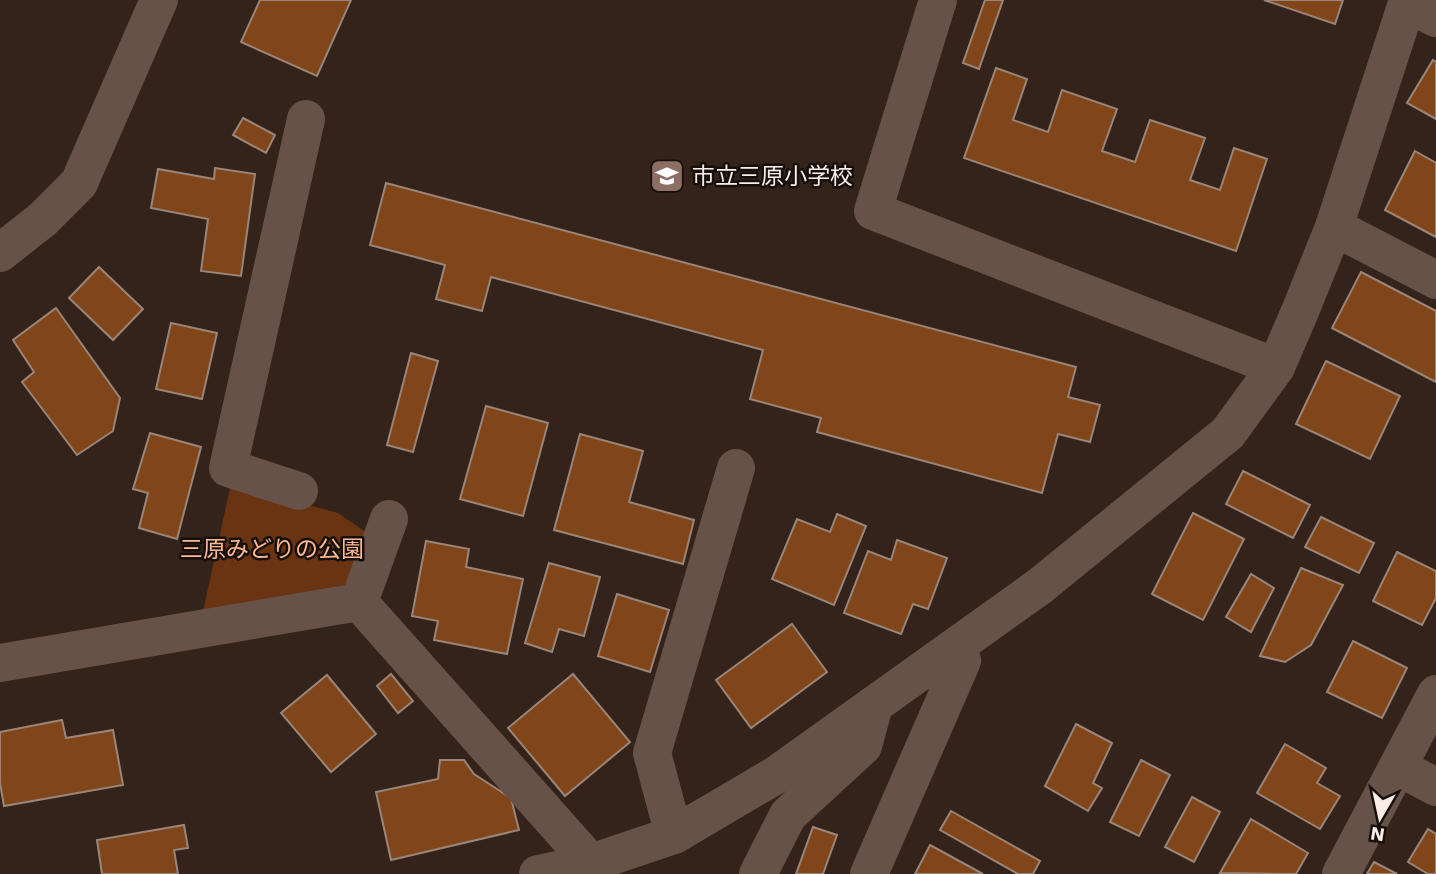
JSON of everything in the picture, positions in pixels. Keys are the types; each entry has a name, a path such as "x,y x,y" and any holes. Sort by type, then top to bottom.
{"street":[{"path":"0,253 43,219 79,183 159,0"},
{"path":"938,0 873,212 1276,367"},
{"path":"538,874 591,863 674,835 776,775 1040,586 1227,433 1276,367 1334,227 1417,7"},
{"path":"299,491 228,468 306,119"},
{"path":"1334,227 1436,280"},
{"path":"674,835 652,753 736,468"},
{"path":"359,603 389,519"},
{"path":"359,603 591,863"},
{"path":"0,663 359,603"},
{"path":"869,874 962,661 952,649"},
{"path":"1341,874 1436,694"},
{"path":"758,874 788,815 863,746 874,705"},
{"path":"1398,767 1436,787"}],"green space":[{"name":"三原みどりの公園","path":"231,484 338,513 370,535 352,591 203,611"}],"building":[{"path":"260,0 351,0 317,76 241,42"},
{"path":"985,0 1003,0 979,69 963,63"},
{"path":"1264,0 1343,0 1335,24"},
{"path":"1433,60 1436,62 1436,119 1407,103"},
{"path":"996,68 1027,79 1013,120 1048,132 1062,90 1117,109 1102,151 1135,162 1150,120 1205,138 1190,180 1220,190 1234,148 1267,159 1236,251 964,158"},
{"path":"243,118 275,135 266,153 233,135"},
{"path":"1415,151 1436,163 1436,237 1385,210"},
{"path":"215,168 255,174 241,276 201,271 208,219 151,208 158,169 214,179"},
{"path":"386,183 1076,367 1068,397 1100,405 1090,442 1058,434 1042,493 817,432 821,418 750,399 763,350 491,277 482,311 436,299 445,265 370,245"},
{"path":"99,267 143,309 113,340 69,298"},
{"path":"1361,272 1436,311 1436,382 1332,328"},
{"path":"56,308 120,398 113,431 77,455 22,382 34,372 13,340"},
{"path":"171,323 217,333 202,399 156,389"},
{"path":"411,353 438,361 413,452 387,445"},
{"path":"1326,361 1400,396 1370,459 1296,424"},
{"path":"486,406 548,423 523,516 460,499"},
{"path":"150,433 201,447 177,539 139,528 148,493 133,489"},
{"path":"580,434 643,451 629,502 694,520 683,564 554,530"},
{"path":"1243,471 1310,505 1293,538 1226,504"},
{"path":"1193,513 1244,539 1203,620 1152,594"},
{"path":"837,514 866,526 834,605 772,579 797,519 830,532"},
{"path":"1321,517 1374,543 1359,573 1305,547"},
{"path":"897,540 947,558 928,609 913,604 901,634 844,613 868,551 891,560"},
{"path":"426,541 469,549 466,567 523,579 507,654 434,640 438,621 412,616"},
{"path":"1397,552 1436,571 1436,598 1422,625 1373,601"},
{"path":"549,563 600,577 584,636 559,629 552,652 525,643"},
{"path":"1301,568 1343,585 1311,645 1285,662 1260,656"},
{"path":"1251,574 1274,588 1251,632 1226,617"},
{"path":"617,594 669,610 650,672 598,656"},
{"path":"792,624 827,672 751,728 716,680"},
{"path":"1353,641 1407,668 1382,718 1327,692"},
{"path":"391,674 413,701 398,713 377,686"},
{"path":"573,674 630,742 565,796 508,728"},
{"path":"327,675 376,734 331,772 281,713"},
{"path":"62,720 66,738 113,730 123,785 4,806 0,783 0,732"},
{"path":"1076,724 1112,743 1093,783 1102,788 1088,811 1045,786"},
{"path":"1285,744 1326,768 1317,783 1340,796 1320,829 1257,793"},
{"path":"440,760 464,760 474,774 511,798 519,830 391,860 376,792 438,779"},
{"path":"1141,760 1170,775 1139,836 1110,822"},
{"path":"1192,797 1220,812 1194,862 1165,847"},
{"path":"951,811 1040,861 1033,874 1018,874 940,830"},
{"path":"1251,819 1308,853 1296,874 1220,873"},
{"path":"184,825 188,848 174,850 178,874 102,874 97,840"},
{"path":"813,827 837,835 823,874 796,874"},
{"path":"1428,829 1436,834 1436,874 1428,874 1408,862"},
{"path":"930,845 983,874 915,874"},
{"path":"1374,862 1397,874 1367,874"}],"place":[{"name":"市立三原小学校","path":"667,176"}]}
